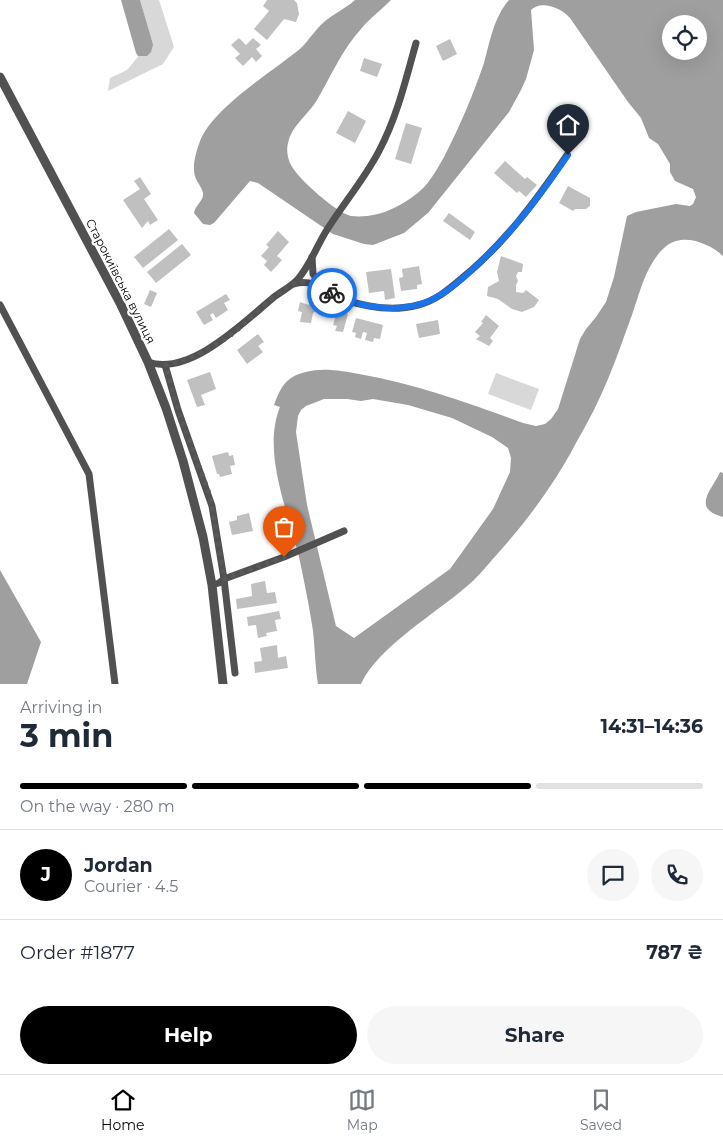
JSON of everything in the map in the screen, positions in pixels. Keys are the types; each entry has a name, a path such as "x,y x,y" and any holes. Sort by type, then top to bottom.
{"street":[{"path":"148,362 165,365 178,362 220,342 299,278 324,235 373,162 385,138 396,111 416,43"},
{"name":"Старокиївська вулиця","path":"0,77 121,305 148,362 172,425 199,518 212,585 223,684"},
{"path":"281,292 291,285 300,282 311,283 347,300 381,308 419,304 437,297 467,274 507,237 568,155"},
{"path":"312,257 314,274 323,288"},
{"path":"0,305 89,474 115,684"},
{"path":"165,365 178,410 210,496 224,579 235,673"},
{"path":"212,585 344,531"}],"shaded area":[{"path":"121,0 140,0 153,45 151,52 147,56 138,56 136,53"},
{"path":"140,0 159,0 174,47 163,64 108,91 110,78 127,70 152,40"},
{"path":"355,0 391,0 364,25 348,46 317,100 293,131 288,143 288,158 301,178 318,195 337,209 351,216 370,216 397,207 420,191 431,179 461,122 484,63 496,22 509,0 723,0 723,256 703,243 687,240 679,240 672,243 658,254 644,279 605,387 567,459 548,489 527,519 473,581 393,644 380,657 361,684 318,684 313,631 298,552 280,489 276,467 275,426 280,407 274,405 285,384 288,380 299,374 313,371 346,372 380,378 422,389 523,423 536,426 545,424 558,409 580,339 606,302 614,277 627,216 636,212 676,204 690,206 696,197 693,189 675,181 670,172 670,164 658,144 649,138 641,118 570,18 556,8 540,5 531,10 534,50 526,79 509,112 428,213 404,233 373,245 333,234 258,183 250,181 214,223 210,225 203,224 194,213 203,193 196,179 194,165 200,141 207,128 230,103 301,48 331,16","holes":["324,399 361,401 373,399 408,405 452,418 492,437 508,448 511,458 510,472 493,509 450,569 354,638 336,626 307,505 296,432 298,416 306,406"]},
{"path":"496,373 539,389 531,410 488,394"},
{"path":"720,472 723,473 723,517 708,509 706,503 706,497"},
{"path":"0,570 41,642 27,684 0,684"}],"building":[{"path":"267,0 294,0 297,3 299,14 296,22 284,19 267,40 254,29 269,11 263,6"},
{"path":"239,38 246,45 253,38 261,45 256,49 262,56 256,62 252,57 243,66 235,58 240,54 231,45"},
{"path":"450,39 457,54 443,61 436,46"},
{"path":"364,58 382,64 377,77 360,71"},
{"path":"348,111 366,121 355,143 336,133"},
{"path":"406,123 422,128 411,164 395,159"},
{"path":"505,161 525,179 527,177 537,185 526,197 519,191 517,193 494,173"},
{"path":"140,177 151,194 144,199 158,220 150,225 148,221 142,228 123,200 140,189 134,181"},
{"path":"568,186 590,198 590,206 586,209 575,209 573,211 559,203"},
{"path":"449,213 475,232 470,240 443,221"},
{"path":"169,229 178,240 143,268 134,257"},
{"path":"278,231 289,242 277,256 282,260 271,272 264,265 267,261 261,256 269,247 266,245"},
{"path":"182,244 191,255 156,283 147,272"},
{"path":"501,256 523,264 522,272 518,272 516,276 518,281 516,292 523,293 526,290 539,300 534,307 522,312 512,309 498,299 487,296 488,287 499,281 497,272"},
{"path":"419,266 422,284 417,285 417,289 401,291 399,278 403,277 402,269"},
{"path":"391,269 395,298 385,300 384,291 369,293 366,272"},
{"path":"150,290 157,293 151,307 144,304"},
{"path":"226,294 230,300 224,303 228,310 216,318 213,313 210,315 213,320 204,325 196,312"},
{"path":"310,300 316,301 314,307 316,311 313,313 311,323 300,322 302,312 298,311 300,302 309,305"},
{"path":"337,311 348,314 343,332 335,331 337,326 333,325"},
{"path":"486,315 499,326 490,338 493,341 489,346 476,339 480,336 475,332 483,323 481,322"},
{"path":"356,318 383,325 380,339 374,338 373,342 365,340 367,333 363,332 361,339 355,337 356,333 352,332"},
{"path":"438,320 440,334 419,338 416,324"},
{"path":"258,334 264,342 258,346 263,352 247,364 237,350"},
{"path":"210,372 216,389 201,395 205,405 197,407 187,380"},
{"path":"228,452 229,456 233,455 235,465 230,466 232,474 220,477 217,474 212,456"},
{"path":"249,513 253,531 232,535 229,522 237,520 237,516"},
{"path":"265,581 267,593 275,592 277,603 237,609 236,599 252,596 251,584"},
{"path":"279,611 281,619 275,620 277,631 266,633 267,636 258,638 256,625 248,626 247,617"},
{"path":"277,645 278,658 286,656 288,668 255,673 254,662 262,661 260,648"}],"way so far":[{"path":"284,557 224,579 210,496 178,410 165,365 178,362 220,342 291,285 307,282 332,293"}],"route":[{"path":"332,293 359,304 381,308 406,307 437,297 494,251 507,237 568,155"}]}
